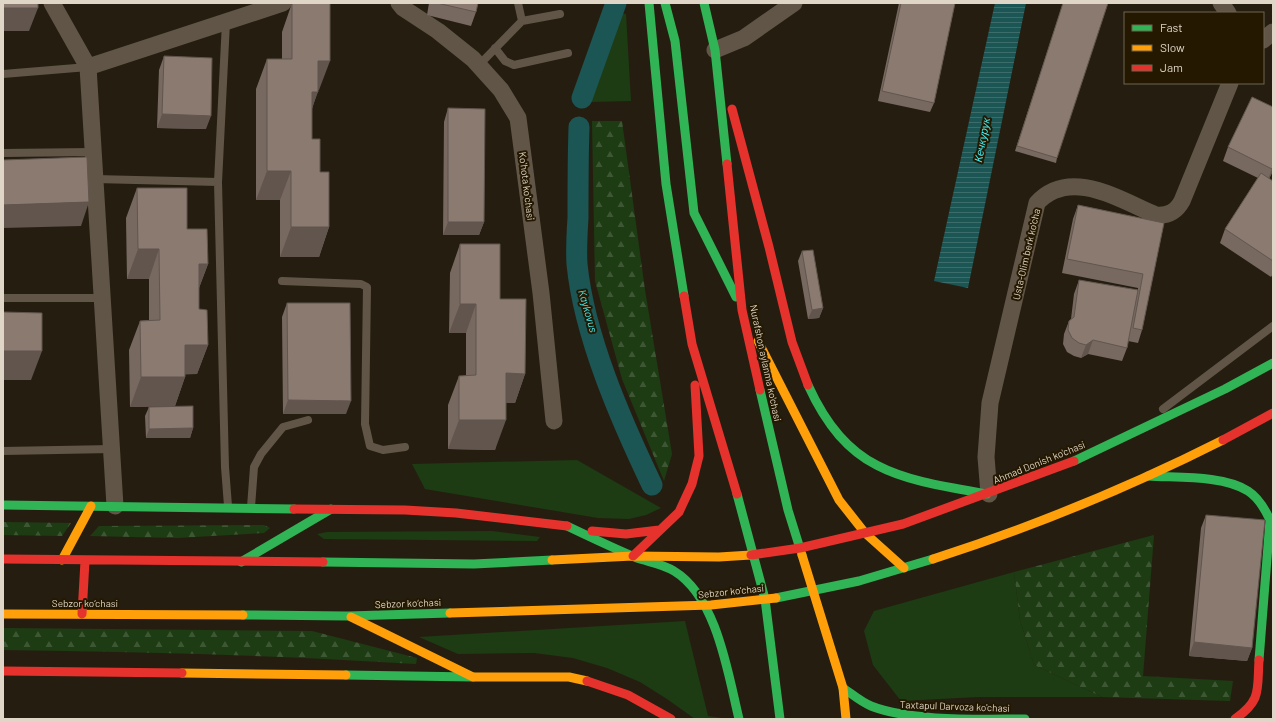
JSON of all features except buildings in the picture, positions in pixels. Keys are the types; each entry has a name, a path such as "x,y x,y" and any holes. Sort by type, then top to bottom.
{"main road":[{"path":"633,556 659,530 668,524 678,512 692,484 697,466 698,424 692,344 666,184 649,3"},
{"path":"665,3 675,41 694,213 839,500 865,533 904,568"},
{"name":"Nurafshon aylanma ko'chasi","path":"704,3 715,50 742,310 788,510 843,688 846,719"},
{"path":"715,50 756,197 795,354 807,387 821,414 840,437 869,461 885,470 936,485 989,494"},
{"path":"692,344 754,555 765,599 780,719"},
{"name":"Ahmad Donish ko'chasi","path":"800,548 910,522 1066,465 1218,392 1273,363"},
{"path":"813,591 904,568 998,536 1148,476 1237,434 1273,413"},
{"path":"1148,476 1228,483 1242,487 1255,495 1264,506 1270,520 1256,699 1248,710 1235,719"},
{"path":"3,505 228,507 456,513 567,526 619,534 648,533 659,530"},
{"path":"62,560 91,506"},
{"path":"240,562 331,509"},
{"path":"567,526 633,556 674,571 692,585 705,605 718,639 739,719"},
{"path":"3,559 474,564 633,556 719,557 754,555 800,548"},
{"path":"82,614 85,561"},
{"name":"Sebzor ko‘chasi","path":"3,614 348,616 731,604 813,591"},
{"path":"348,616 473,677"},
{"path":"3,671 569,677 590,681 628,695 671,719"},
{"name":"Taxtapul Darvoza ko'chasi","path":"843,688 870,706 896,715 960,719 1025,719"}],"street":[{"path":"52,3 88,68 115,506"},
{"path":"88,68 283,3"},
{"name":"Koʻhota koʻchasi","path":"399,3 403,8 456,45 479,65 501,90 518,118 541,293 554,421"},
{"path":"715,50 744,38 794,3"},
{"path":"1221,3 1227,12"},
{"path":"1264,39 1273,32"},
{"name":"Usta-Olim berk ko'cha","path":"989,494 986,457 990,403 1037,203 1045,194 1067,186 1101,192 1156,215 1164,216 1172,213 1178,208 1182,201 1230,84"}],"lane":[{"path":"518,3 522,21"},
{"path":"479,65 522,21 560,14"},
{"path":"226,22 218,182 225,467 228,507"},
{"path":"495,48 505,61 514,65 568,53"},
{"path":"3,74 88,68"},
{"path":"3,153 93,152"},
{"path":"95,179 218,182"},
{"path":"282,281 361,284 368,287 365,424 370,446 383,450 405,447"},
{"path":"3,298 102,298"},
{"path":"1129,434 1273,326"},
{"path":"251,508 254,466 261,454 283,428 308,420"},
{"path":"3,451 112,449"}],"green space":[{"path":"618,13 626,14 631,101 591,102 591,89"},
{"path":"592,121 622,121 645,290 672,454 664,481 622,379 595,281"},
{"path":"577,460 661,508 646,515 629,519 598,518 425,489 412,464"},
{"path":"3,522 71,523 62,536 3,535"},
{"path":"264,525 270,528 264,533 177,538 90,536 99,526"},
{"path":"492,531 540,537 537,541 324,539 317,534 327,532"},
{"path":"1154,535 1143,676 1233,681 1230,701 1102,697 1034,665 1020,620 1014,572"},
{"path":"1014,572 1020,620 1034,665 1102,697 978,697 901,701 873,665 864,631 874,611"},
{"path":"685,621 708,716 729,719 695,719 640,682 607,668 573,658 534,653 458,654 419,637"},
{"path":"3,628 312,631 417,658 416,664 210,654 3,650"}],"water":[{"name":"Кечкурук","path":"995,3 1026,3 968,288 934,281"}],"waterway":[{"name":"Kaykovus","path":"582,98 616,3"},
{"name":"Kaykovus","path":"579,127 577,264 581,292 587,320 616,405 652,485"}],"traffic: fast":[{"path":"649,3 666,184 684,296"},
{"path":"665,3 675,41 694,213 736,297"},
{"path":"704,3 715,50 727,164"},
{"path":"1074,461 1225,389 1273,363"},
{"path":"808,385 824,414 841,437 859,454 880,467 903,476 928,483 987,494"},
{"path":"760,390 788,510 802,555"},
{"path":"1148,476 1200,478 1226,482 1248,491 1264,508 1270,520 1259,660"},
{"path":"737,494 765,599 780,719"},
{"path":"3,505 294,509"},
{"path":"241,562 331,509"},
{"path":"567,526 637,558 670,569 689,583 701,599 711,617 725,659 739,719"},
{"path":"776,598 859,581 933,559"},
{"path":"323,562 474,564 552,560"},
{"path":"243,615 348,616 450,613"},
{"path":"346,675 473,677"},
{"path":"843,688 871,706 906,715 967,719 1025,719"}],"traffic: slow":[{"path":"758,341 839,500 865,533 904,568"},
{"path":"933,559 1044,520 1152,474 1223,440"},
{"path":"62,560 91,506"},
{"path":"552,560 633,556 719,557 751,555"},
{"path":"802,555 843,688 846,719"},
{"path":"450,613 711,605 776,598"},
{"path":"3,614 243,615"},
{"path":"351,617 473,677 569,677 587,681"},
{"path":"182,673 346,675"}],"traffic: jam":[{"path":"732,109 769,247 792,342 808,385"},
{"path":"727,164 742,310 760,390"},
{"path":"684,296 692,344 737,494"},
{"path":"633,556 679,512 692,484 699,456 695,385"},
{"path":"1223,440 1273,413"},
{"path":"751,555 800,548 903,524 1074,461"},
{"path":"294,509 405,510 456,513 567,526"},
{"path":"592,531 626,534 659,530"},
{"path":"3,559 323,562"},
{"path":"82,614 85,561"},
{"path":"1235,719 1244,712 1254,700 1258,687 1259,660"},
{"path":"3,671 182,673"},
{"path":"587,681 628,695 671,719"}]}
